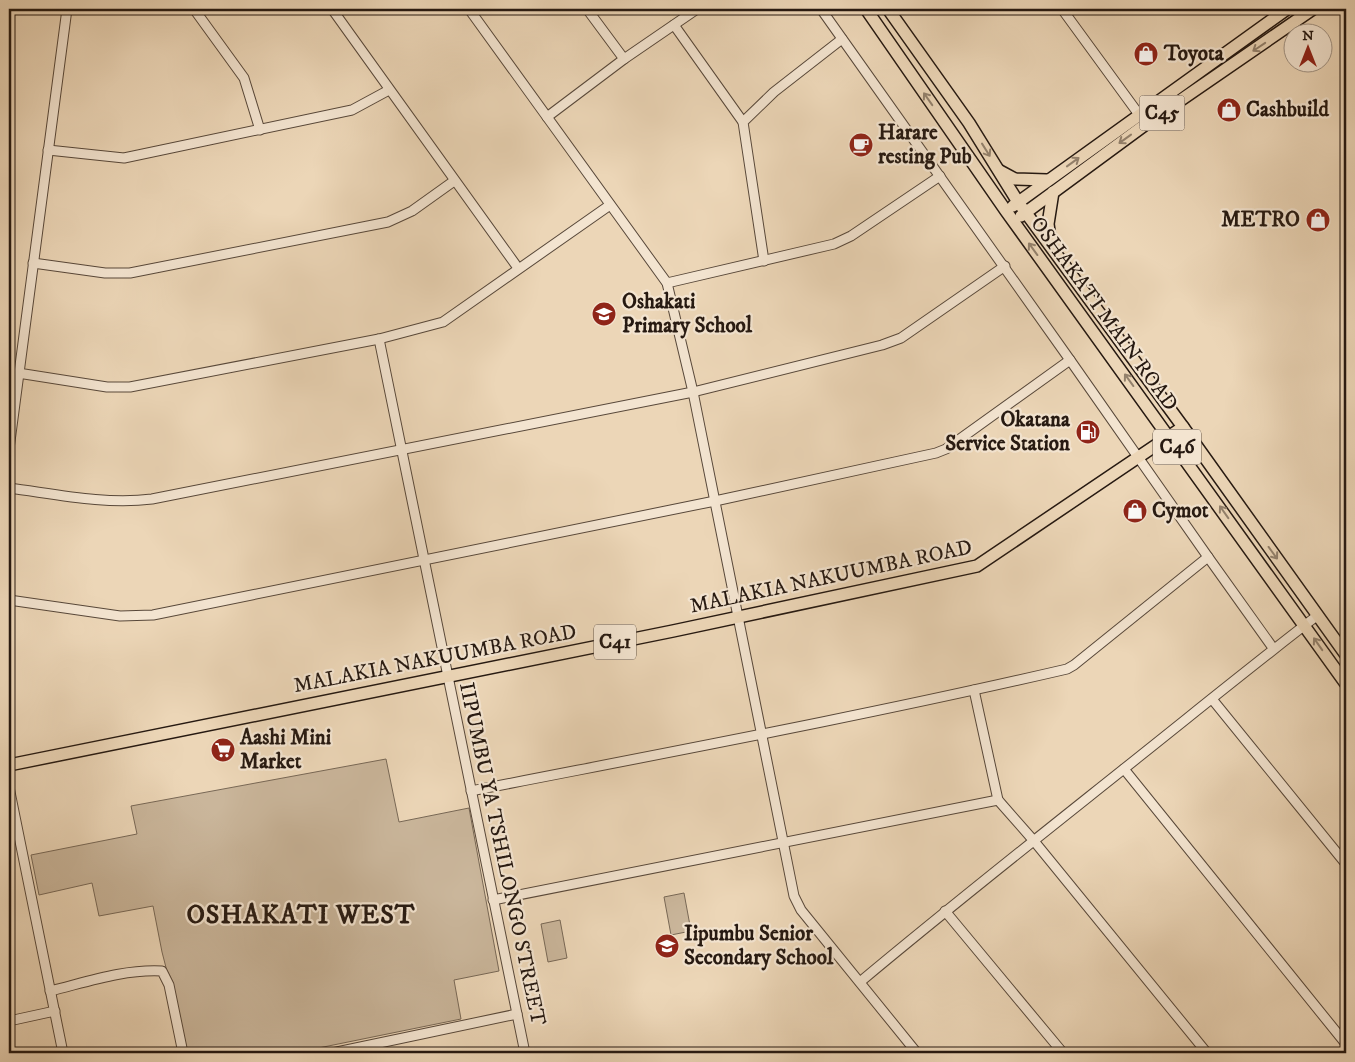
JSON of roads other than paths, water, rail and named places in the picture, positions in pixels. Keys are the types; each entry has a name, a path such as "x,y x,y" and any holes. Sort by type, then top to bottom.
{"main road":[{"name":"C46","path":"866,9 1006,211"},
{"name":"C46","path":"888,9 969,123 1018,202"},
{"name":"C45","path":"1006,211 1138,114 1288,9"},
{"name":"C45","path":"1013,222 1146,124 1313,9"},
{"path":"998,170 1015,179 1047,180"},
{"path":"1052,248 1048,224 1053,192"},
{"name":"OSHAKATI MAIN ROAD","path":"1018,202 1183,427 1346,656"},
{"name":"OSHAKATI MAIN ROAD","path":"1006,211 1170,436 1346,684"},
{"name":"MALAKIA NAKUUMBA ROAD","path":"9,765 977,566 1140,458 1183,427"}],"street":[{"path":"9,449 67,9"},
{"path":"194,9 244,78 260,130"},
{"path":"332,9 518,268"},
{"path":"469,9 666,283 693,392 796,903 917,1053"},
{"path":"587,9 624,59"},
{"path":"547,117 624,59 697,9"},
{"path":"821,9 1005,266 1273,648"},
{"path":"1062,9 1146,124"},
{"path":"674,25 743,122 764,261"},
{"path":"743,122 774,92 842,39"},
{"path":"48,150 124,158 352,110 389,90"},
{"path":"666,283 764,261 843,240 940,176"},
{"path":"33,263 105,273 130,273 388,222 412,211 454,181"},
{"path":"18,373 107,387 130,387 379,339 443,322 610,205"},
{"path":"9,488 134,502 693,392 893,342 1005,266"},
{"name":"IIPUMBU YA TSHILONGO STREET","path":"379,339 524,1053"},
{"path":"9,600 135,617 423,561 715,501 946,449 1070,360"},
{"path":"471,791 974,690 1074,665 1208,557"},
{"path":"860,982 1273,648 1318,616"},
{"path":"974,690 998,800 1034,841 1207,1053"},
{"path":"1212,699 1346,864"},
{"path":"1124,769 1346,1044"},
{"path":"9,787 13,831 63,1053"},
{"path":"493,900 783,841 998,800"},
{"path":"946,911 1063,1053"},
{"path":"50,991 122,974 145,970 162,971 169,985 183,1053"},
{"path":"9,1021 54,1011"},
{"path":"332,1053 516,1014"}],"place":[{"name":"Toyota","path":"1146,54"},
{"name":"Cashbuild","path":"1229,110"},
{"name":"Harare resting Pub","path":"861,145"},
{"name":"METRO","path":"1318,220"},
{"name":"Oshakati Primary School","path":"604,314"},
{"name":"Okatana Service Station","path":"1088,432"},
{"name":"Cymot","path":"1135,511"},
{"name":"Aashi Mini Market","path":"223,750"},
{"name":"Iipumbu Senior Secondary School","path":"667,946"}],"district":[{"name":"OSHAKATI WEST","path":"301,915"}]}
